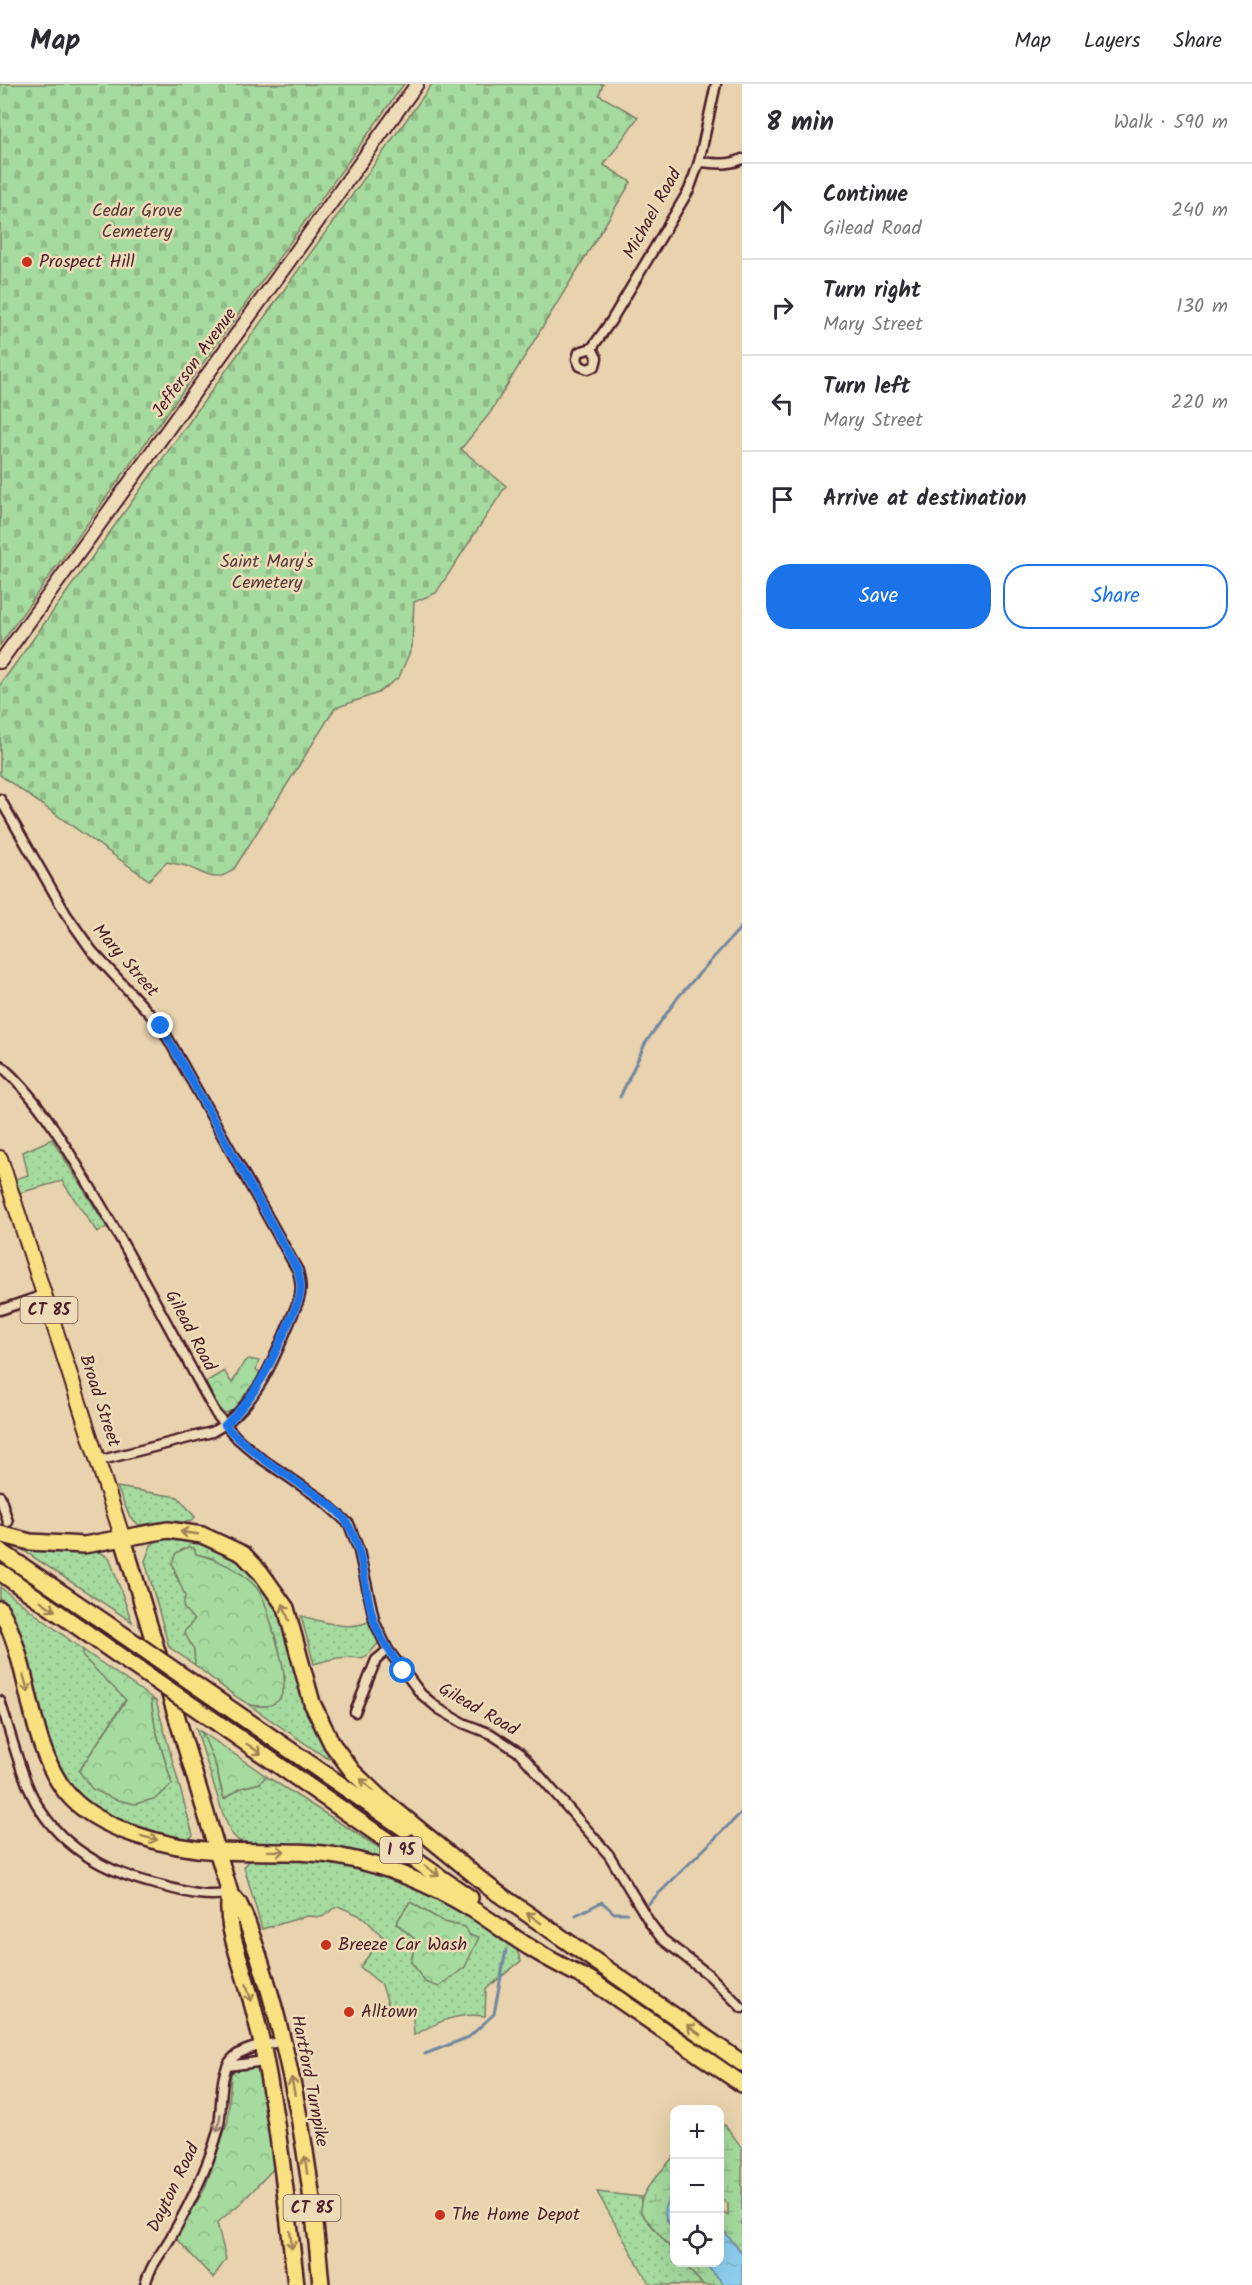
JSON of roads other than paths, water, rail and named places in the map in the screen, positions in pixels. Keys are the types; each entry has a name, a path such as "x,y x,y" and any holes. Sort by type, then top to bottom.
{"highway":[{"path":"4,1528 30,1542 84,1545 168,1530 215,1539 243,1554 261,1573 286,1608 312,1703 323,1728 346,1762 378,1796 493,1890"},
{"name":"Broad Street","path":"123,1539 159,1657"},
{"name":"I 95","path":"0,1551 742,2063"},
{"name":"I 95","path":"0,1572 742,2084"},
{"path":"0,1609 17,1652 45,1753 65,1791 94,1818 111,1826 167,1842 218,1851 300,1852 342,1857 393,1871 436,1889 473,1910 530,1948 597,1984"},
{"name":"Hartford Turnpike","path":"159,1657 230,1893 231,1927 266,2065 285,2180 296,2285"},
{"name":"Hartford Turnpike","path":"230,1893 239,1904 247,1922 284,2041 301,2132 317,2238 321,2285"}],"main road":[{"name":"Jefferson Avenue","path":"0,662 417,84"},
{"name":"Broad Street","path":"0,1159 123,1539"}],"street":[{"name":"Michael Road","path":"592,348 689,190 699,162 716,84"},
{"path":"699,162 719,164 742,159"},
{"name":"Mary Street","path":"0,799 66,914 92,951 161,1026 298,1271 302,1292 268,1371 238,1413 225,1425"},
{"name":"Gilead Road","path":"0,1065 38,1107 78,1167 120,1237 216,1414 252,1451 321,1498 349,1524 358,1551 375,1623 388,1650 421,1694 439,1709 463,1723 491,1734 520,1753 609,1855 662,1939 709,1975 742,2008"},
{"path":"0,1310 44,1295"},
{"path":"98,1461 212,1432 225,1425"},
{"path":"0,1496 4,1528"},
{"path":"355,1712 376,1660 388,1650"},
{"path":"0,1701 31,1793 50,1824 66,1841 99,1864 130,1878 207,1896 230,1893"},
{"path":"228,2066 231,2060 245,2051 284,2041"},
{"path":"228,2066 257,2062 266,2065"},
{"name":"Dayton Road","path":"146,2285 152,2264 171,2238 206,2168 219,2129 224,2074 228,2066"}],"water":[{"path":"670,2198 670,2225 664,2209"},
{"path":"724,2232 742,2253 742,2285 725,2285 708,2267 724,2267"}],"waterway":[{"path":"620,1097 646,1042 679,996 742,926"},
{"path":"648,1904 742,1812"},
{"path":"576,1915 602,1902 614,1913 627,1913"},
{"path":"425,2054 469,2037 494,2014 506,1950"}],"place":[{"name":"Prospect Hill","path":"27,262"},
{"name":"Breeze Car Wash","path":"326,1945"},
{"name":"Alltown","path":"349,2012"},
{"name":"The Home Depot","path":"440,2215"}],"park label":[{"name":"Cedar Grove Cemetery","path":"137,221"},
{"name":"Saint Mary's Cemetery","path":"267,572"}]}
